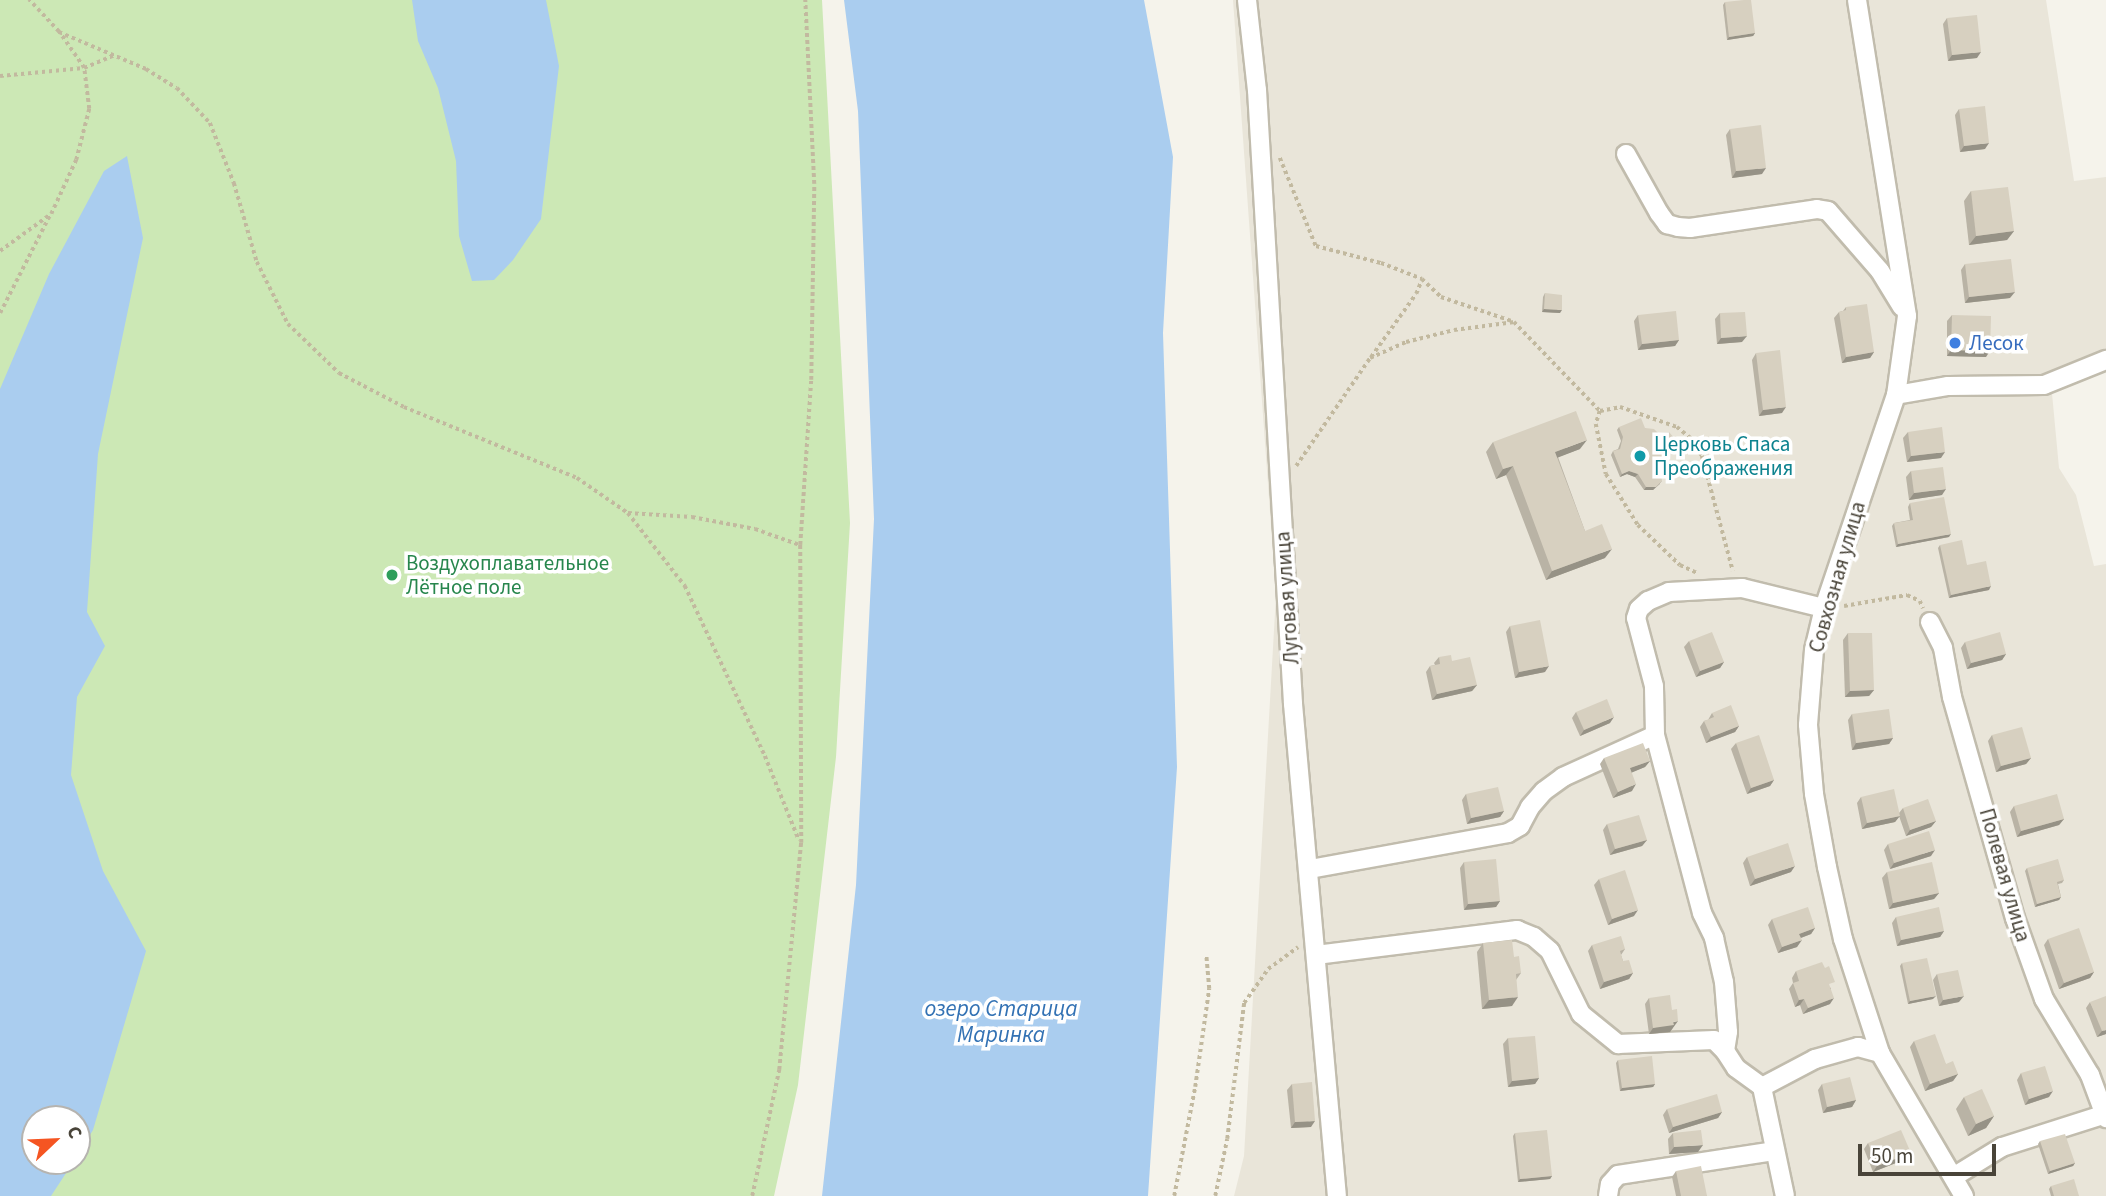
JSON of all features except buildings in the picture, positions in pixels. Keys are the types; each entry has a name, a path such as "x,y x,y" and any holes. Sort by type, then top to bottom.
{"street":[{"name":"Луговая улица","path":"1247,0 1257,90 1293,704 1310,869 1337,1196"},
{"name":"Совхозная улица","path":"1857,0 1907,316 1896,395 1824,608 1814,650 1808,725 1814,794 1843,939 1880,1053 1955,1176 1964,1196"},
{"path":"1626,154 1667,224 1690,228 1817,209 1835,215 1864,257 1880,271 1907,316"},
{"path":"1896,395 1948,386 2044,385 2106,360"},
{"path":"1726,1051 1728,1032 1724,982 1714,939 1702,913 1655,735 1654,685 1636,618 1639,609 1669,592 1742,588 1824,608"},
{"name":"Полевая улица","path":"1930,622 1943,648 1952,697 2015,918 2044,999 2090,1075 2104,1116"},
{"path":"1310,869 1508,833 1520,826 1530,807 1544,791 1563,777 1655,735"},
{"path":"1316,946 1517,930 1534,937 1550,951 1581,1014 1618,1044 1714,1040 1726,1051 1736,1068 1762,1087 1785,1196"},
{"path":"1762,1087 1815,1059 1858,1047 1880,1053"},
{"path":"1955,1176 2002,1147 2104,1116"},
{"path":"1608,1196 1610,1184 1618,1175 1774,1143"}],"path":[{"path":"0,313 51,214 85,133 89,90 84,68 59,32 29,0"},
{"path":"751,1196 779,1070 801,843 800,545 811,380 814,184 805,0"},
{"path":"59,32 115,55 177,88 210,123 234,183 257,262 288,324 339,373 404,407 577,478 628,513 685,586 765,756 801,843"},
{"path":"0,76 84,68 115,55"},
{"path":"1278,154 1316,246 1381,263 1422,279 1441,296 1514,322 1600,411"},
{"path":"0,251 51,214"},
{"path":"1280,493 1416,294 1422,279"},
{"path":"1370,358 1406,342 1454,330 1514,322"},
{"path":"1600,411 1620,407 1677,427 1693,440 1702,456 1728,563 1742,588"},
{"path":"1600,411 1596,424 1606,474 1638,525 1680,565 1702,575"},
{"path":"628,513 692,517 755,529 800,545"},
{"path":"1824,608 1907,595 1920,601 1930,622"},
{"path":"1215,1196 1227,1139 1244,1003 1268,969 1316,946"},
{"path":"1174,1196 1182,1165 1209,989 1206,956"}],"shaded area":[{"path":"1233,0 2046,0 2074,181 2106,177 2106,349 2050,372 2059,468 2076,495 2094,566 2106,564 2106,1196 1234,1196 1244,1156 1276,595"}],"green space":[{"name":"Воздухоплавательное Лётное поле","path":"0,0 822,0 850,523 836,757 798,1085 774,1196 0,1196"}],"water":[{"path":"412,0 546,0 559,66 541,219 513,260 494,280 472,281 459,236 456,161 438,88 418,41"},
{"name":"озеро Старица Маринка","path":"844,0 1144,0 1173,157 1163,333 1177,767 1148,1196 822,1196 856,885 874,519 858,111"},
{"path":"127,156 143,238 98,454 87,612 105,646 77,697 71,775 103,871 146,951 93,1130 91,1133 91,1105 21,1105 21,1175 65,1175 51,1196 0,1196 0,389 49,274 104,171"}],"place":[{"name":"Лесок","path":"1955,343"},
{"name":"Церковь Спаса Преображения","path":"1640,456"},
{"name":"Воздухоплавательное Лётное поле","path":"392,575"}]}
